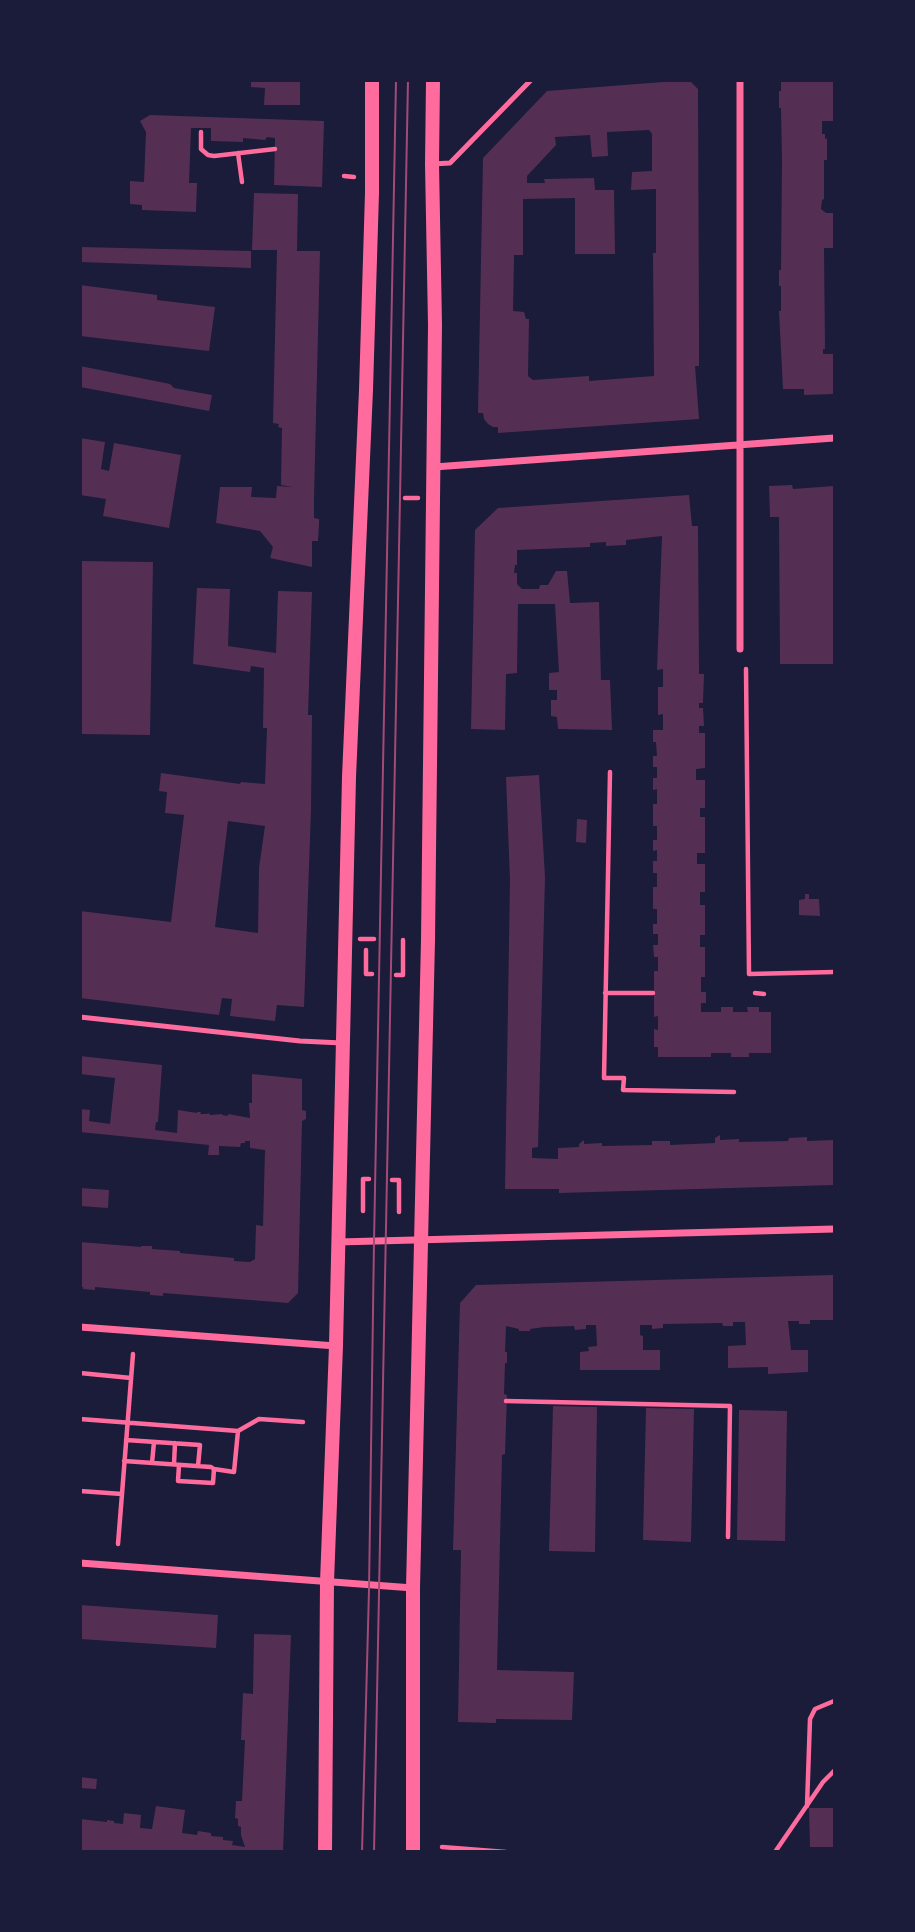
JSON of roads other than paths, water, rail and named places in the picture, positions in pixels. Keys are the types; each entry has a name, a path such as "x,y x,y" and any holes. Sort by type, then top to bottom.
{"main road":[{"path":"325,1852 327,1582 336,1346 349,777 367,363 372,80"},
{"path":"413,1852 413,1588 428,940 435,325 433,80"}],"street":[{"path":"740,80 740,649"},
{"path":"433,467 835,438"},
{"path":"338,1242 835,1229"},
{"path":"80,1327 336,1346"},
{"path":"80,1563 413,1588"}],"lane":[{"path":"432,164 450,163 531,80"},
{"path":"80,1017 343,1044"}],"tram line":[{"path":"362,1852 396,80"},
{"path":"374,1852 408,80"}]}
